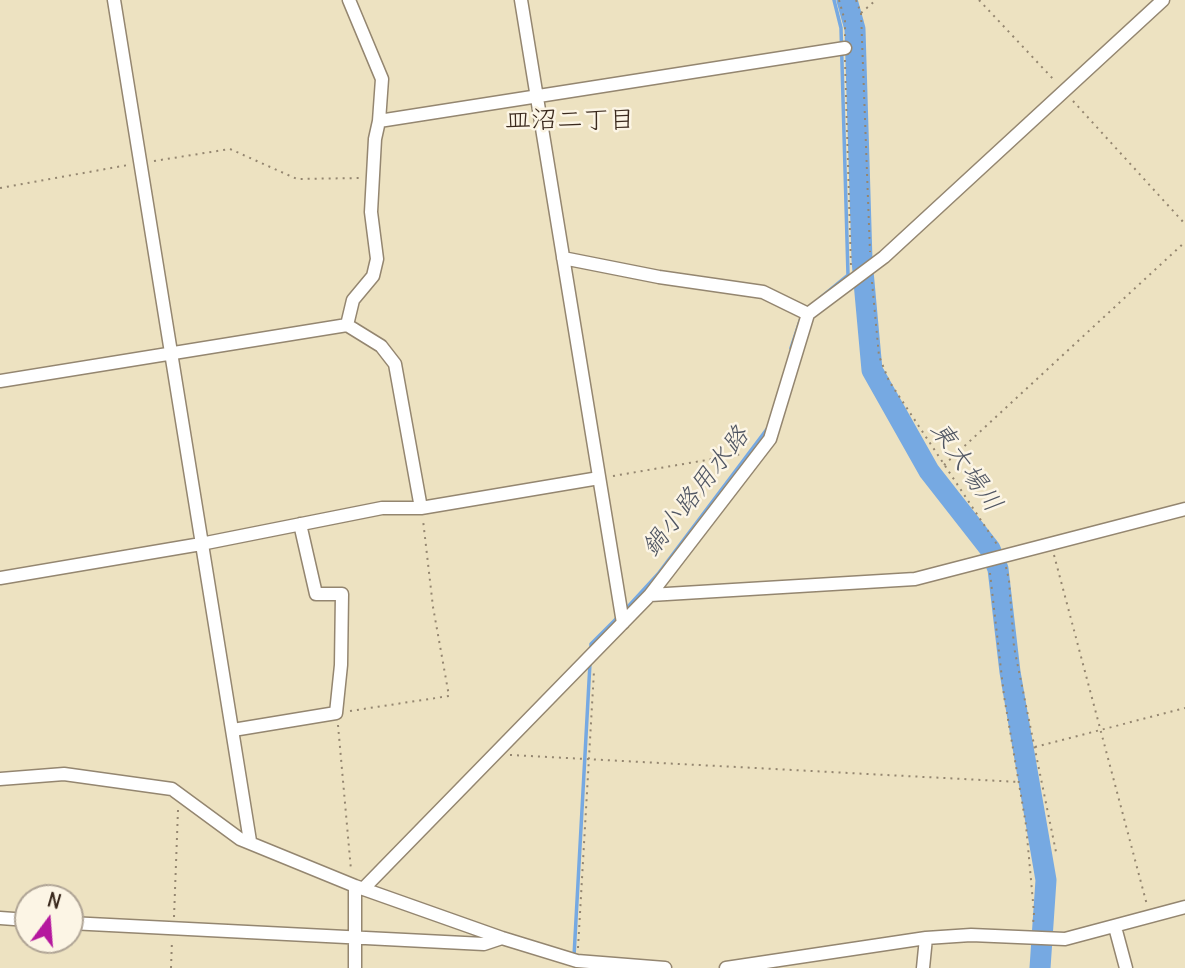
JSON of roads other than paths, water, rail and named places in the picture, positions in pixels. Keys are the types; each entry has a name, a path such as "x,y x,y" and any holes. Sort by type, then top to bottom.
{"street":[{"path":"114,0 250,841"},
{"path":"347,325 353,300 373,276 377,259 371,212 382,79 349,0"},
{"path":"521,0 623,623"},
{"path":"355,968 357,887 498,751 650,595 770,439 808,314 870,268 1163,0"},
{"path":"379,121 845,48"},
{"path":"563,258 659,277 762,292 808,314"},
{"path":"0,381 347,325 381,346 395,364 421,508"},
{"path":"0,578 201,544 382,508 421,508 599,478"},
{"path":"650,595 915,579 1185,509"},
{"path":"233,730 336,713 341,666 342,594 316,594 300,524"},
{"path":"0,779 64,774 172,789 240,839 357,887 502,938 577,961 664,968"},
{"path":"726,968 926,938 971,935 1054,940 1115,927 1185,907"},
{"path":"84,924 484,944 502,938"},
{"path":"1115,927 1126,968"},
{"path":"923,968 926,938"}],"waterway":[{"name":"鍋小路用水路","path":"820,298 848,275 841,28 834,0"},
{"name":"東大場川","path":"847,0 855,29 862,260 872,370 929,471 990,549 998,569 1010,672 1046,880 1040,968"},
{"name":"鍋小路用水路","path":"791,348 802,315"},
{"name":"鍋小路用水路","path":"625,610 658,574 767,429"},
{"name":"鍋小路用水路","path":"591,652 591,644 620,615"},
{"name":"鍋小路用水路","path":"574,956 590,663"}],"district":[{"name":"皿沼二丁目","path":"570,121"}]}
